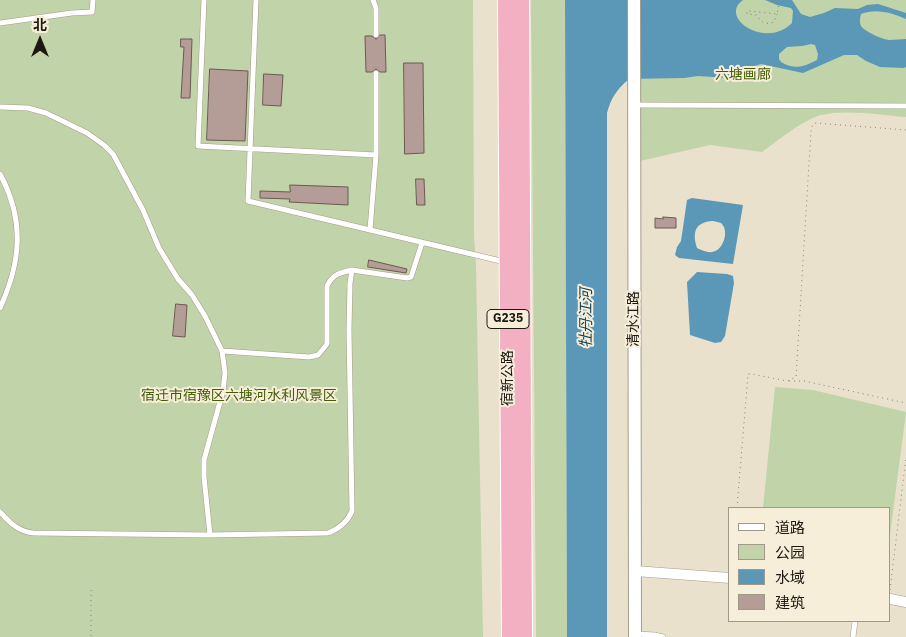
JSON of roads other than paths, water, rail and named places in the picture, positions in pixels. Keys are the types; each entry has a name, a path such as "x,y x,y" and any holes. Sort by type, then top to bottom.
{"highway":[{"name":"宿新公路","path":"506,0 515,263 524,637"},
{"name":"宿新公路","path":"510,637 515,263 522,0"}],"street":[{"name":"清水江路","path":"634,0 636,636"},
{"path":"635,571 728,578"},
{"path":"891,599 906,602"}],"lane":[{"path":"0,23 92,12 92,0"},
{"path":"204,0 198,146 376,155"},
{"path":"256,0 248,201 422,243 515,263"},
{"path":"373,0 376,8 376,35"},
{"path":"370,230 376,155 376,74"},
{"path":"634,105 906,106"},
{"path":"0,107 28,108 46,112 87,133 113,154 143,210 159,248 178,279 192,295 205,316 222,351 225,373 204,460 210,535"},
{"path":"0,174 14,210 18,227 18,245 7,289 0,308"},
{"path":"222,351 309,357 318,355 326,344 327,286 330,280 337,273 352,270 411,277 422,243"},
{"path":"0,512 12,525 26,532 210,535 328,534 342,526 350,516 352,498 349,330 352,270"},
{"path":"853,637 855,622"},
{"path":"636,636 655,635 663,637"}],"water":[{"name":"牡丹江河","path":"565,0 743,0 737,7 736,15 740,22 758,32 769,33 781,30 792,23 793,11 791,8 765,0 792,0 801,14 810,17 835,8 858,9 867,5 878,4 906,13 906,19 884,12 872,11 861,14 860,20 863,28 879,37 887,40 906,39 906,67 904,68 880,67 857,55 844,55 803,73 761,64 745,69 737,76 728,78 698,76 629,79 618,90 610,103 607,113 607,637 567,637","holes":["815,45 818,54 817,60 807,64 795,67 781,62 779,59 779,54 787,47"]},
{"path":"692,198 743,205 733,264 679,258 675,255 681,241 687,200","holes":["713,221 721,223 724,227 724,240 716,251 706,252 697,248 695,233 702,223"]},
{"path":"697,272 733,276 734,283 725,336 721,342 715,343 690,335 687,282"}],"park label":[{"name":"六塘画廊","path":"743,75"},
{"name":"宿迁市宿豫区六塘河水利风景区","path":"239,396"}]}
